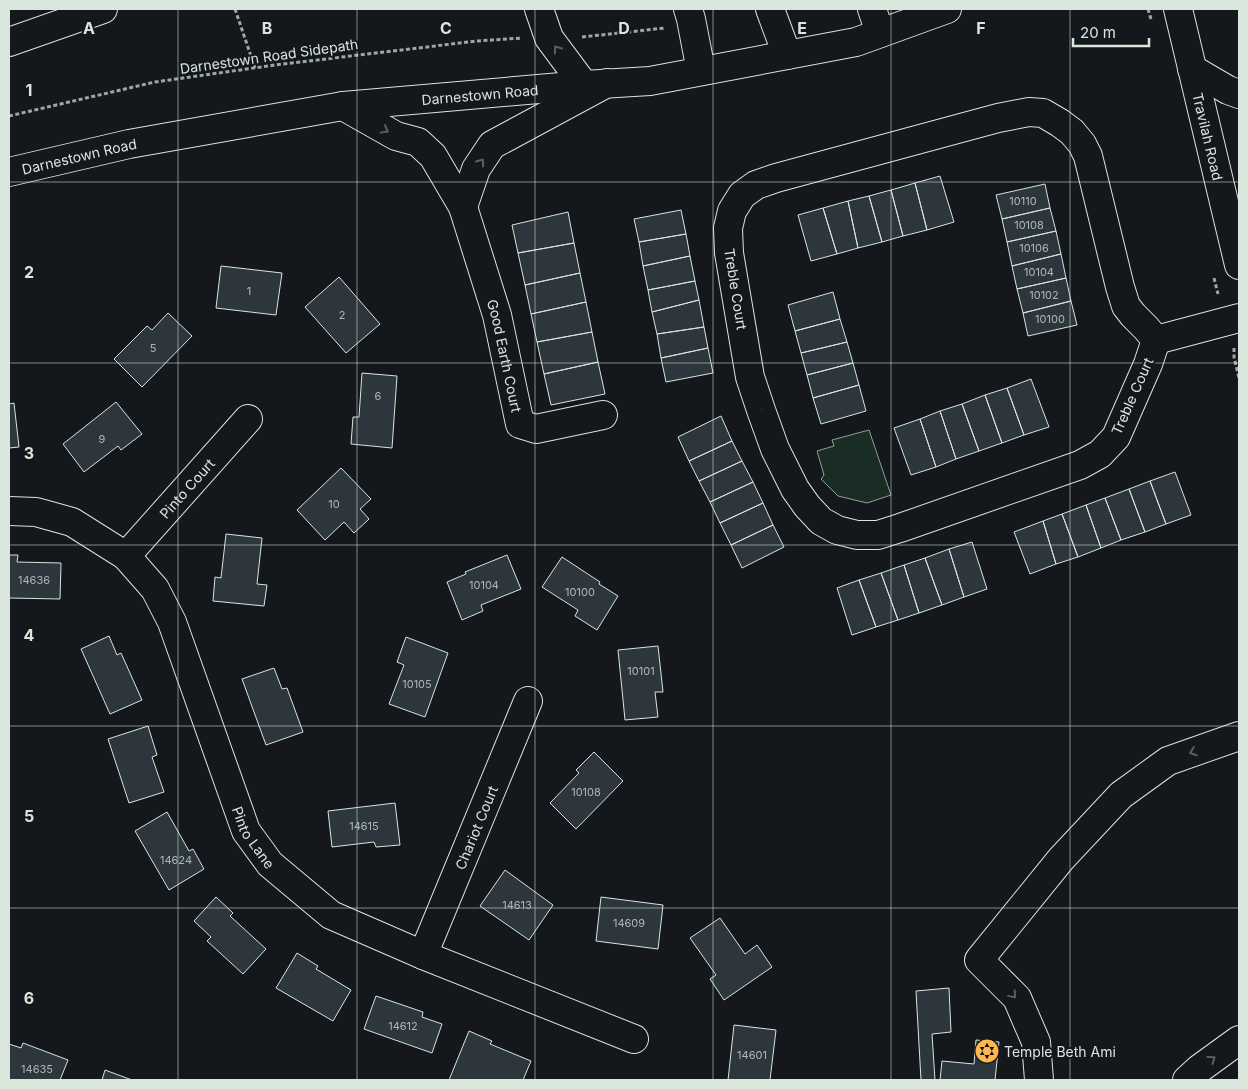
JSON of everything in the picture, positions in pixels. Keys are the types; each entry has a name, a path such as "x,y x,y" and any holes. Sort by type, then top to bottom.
{"street":[{"path":"9,42 103,9"},
{"path":"463,207 476,169 492,145 595,84 549,38 539,9"},
{"path":"770,9 787,56"},
{"name":"Darnestown Road","path":"11,169 129,144 343,106 650,81 856,42 876,21 947,9"},
{"name":"Travilah Road","path":"1178,9 1239,265"},
{"path":"678,18 691,19 701,71"},
{"path":"1192,68 1228,90 1239,94"},
{"name":"Good Earth Court","path":"343,106 396,136 418,142 432,156 463,207 497,315 520,424 536,429 603,415"},
{"name":"Treble Court","path":"1029,112 1043,113 1072,132 1082,144 1088,156 1126,306 1156,340 1148,364 1116,437 1100,454 1080,464 878,535 858,535 837,530 821,521 807,506 795,488 775,449 760,410 750,378 729,253 728,228 732,211 742,196 756,185 776,178 998,118 1029,112"},
{"name":"Treble Court","path":"1156,340 1239,318"},
{"name":"Pinto Court","path":"126,556 248,419"},
{"name":"Pinto Lane","path":"9,511 36,512 72,522 126,556 155,588 172,622 246,831 270,864 330,915 422,955 634,1039"},
{"name":"Chariot Court","path":"422,955 528,701"},
{"path":"1039,1080 1036,1042 1017,998 979,960 1061,860 1121,795 1168,761 1239,736"},
{"path":"1187,1080 1239,1040"}],"path":[{"path":"235,9 255,68"},
{"path":"579,37 678,18"},
{"name":"Darnestown Road Sidepath","path":"9,116 156,82 478,41 525,38"},
{"path":"1234,348 1239,378"}],"green space":[{"path":"869,430 891,495 867,503 838,496 821,479 824,475 817,451 834,446 832,440"}],"building":[{"path":"940,176 954,222 927,230 915,183"},
{"path":"915,183 927,230 903,236 891,190"},
{"path":"1045,184 1050,208 1002,219 996,195"},
{"path":"891,190 903,236 882,242 869,196"},
{"path":"869,196 882,242 858,248 848,201"},
{"path":"848,201 858,248 837,254 823,208"},
{"path":"823,208 837,254 811,261 798,215"},
{"path":"1050,208 1056,231 1007,242 1002,219"},
{"path":"681,210 686,234 639,242 634,219"},
{"path":"568,212 574,243 518,253 512,225"},
{"path":"1056,231 1061,254 1012,266 1007,242"},
{"path":"686,234 690,256 643,266 639,242"},
{"path":"574,243 580,273 525,285 518,253"},
{"path":"1061,254 1066,278 1017,289 1012,266"},
{"path":"690,256 695,281 648,290 643,266"},
{"path":"221,266 282,273 276,315 216,308"},
{"path":"580,273 586,302 531,314 525,285"},
{"path":"339,277 380,324 346,353 305,307"},
{"path":"1066,278 1071,301 1023,313 1017,289"},
{"path":"695,281 699,300 652,312 648,290"},
{"path":"833,292 840,319 795,331 788,305"},
{"path":"699,300 704,327 657,334 652,312"},
{"path":"1071,301 1077,325 1028,336 1023,313"},
{"path":"586,302 592,332 537,342 531,314"},
{"path":"168,313 192,336 142,387 114,359 147,326 152,330"},
{"path":"840,319 847,342 801,353 795,331"},
{"path":"704,327 708,348 661,358 657,334"},
{"path":"592,332 598,362 544,374 537,342"},
{"path":"847,342 853,363 807,375 801,353"},
{"path":"708,348 713,373 666,382 661,358"},
{"path":"598,362 605,394 551,405 544,374"},
{"path":"853,363 859,385 813,398 807,375"},
{"path":"362,373 397,376 392,448 351,444 353,417 359,417"},
{"path":"1031,379 1049,427 1024,435 1007,388"},
{"path":"859,385 866,411 821,424 813,398"},
{"path":"1007,388 1024,435 1002,443 985,395"},
{"path":"985,395 1002,443 979,451 962,404"},
{"path":"116,402 142,434 121,450 118,446 84,472 63,444"},
{"path":"14,403 19,447 9,448 9,404"},
{"path":"962,404 979,451 956,459 940,411"},
{"path":"940,411 956,459 936,467 920,419"},
{"path":"721,416 732,441 689,461 678,437"},
{"path":"920,419 936,467 911,475 894,428"},
{"path":"732,441 742,461 699,481 689,461"},
{"path":"742,461 753,482 710,502 699,481"},
{"path":"341,468 371,499 360,509 369,519 354,533 344,522 325,540 297,510"},
{"path":"1175,472 1191,515 1166,524 1150,481"},
{"path":"1150,481 1166,524 1145,532 1129,489"},
{"path":"753,482 763,503 720,523 710,502"},
{"path":"1129,489 1145,532 1121,540 1105,498"},
{"path":"1105,498 1121,540 1101,548 1086,505"},
{"path":"763,503 773,525 731,545 720,523"},
{"path":"1086,505 1101,548 1078,557 1062,514"},
{"path":"1062,514 1078,557 1056,564 1043,521"},
{"path":"1043,521 1056,564 1030,574 1014,532"},
{"path":"773,525 784,547 742,568 731,545"},
{"path":"226,534 262,538 257,584 267,585 264,606 213,601 215,577 221,578"},
{"path":"972,542 987,589 964,597 949,549"},
{"path":"949,549 964,597 942,605 925,558"},
{"path":"9,555 18,555 17,562 61,563 60,599 9,598"},
{"path":"507,555 521,589 481,605 483,611 462,620 447,582 466,574 465,572"},
{"path":"562,557 618,596 597,630 575,616 578,610 542,587"},
{"path":"925,558 942,605 919,613 904,565"},
{"path":"904,565 919,613 898,620 881,573"},
{"path":"881,573 898,620 876,627 859,580"},
{"path":"859,580 876,627 852,635 837,588"},
{"path":"109,636 117,655 121,653 142,700 110,714 81,649"},
{"path":"406,637 448,653 425,717 389,704 404,665 397,662"},
{"path":"658,646 663,692 655,692 658,717 625,720 618,650"},
{"path":"274,668 282,689 287,688 303,732 266,745 242,679"},
{"path":"148,726 157,755 152,757 164,792 129,803 108,739"},
{"path":"594,752 623,781 576,829 550,803 579,773 576,770"},
{"path":"395,803 400,845 376,847 374,842 332,847 328,811"},
{"path":"167,812 189,851 193,849 204,869 169,890 135,831"},
{"path":"505,870 553,905 529,940 480,906"},
{"path":"216,897 233,913 230,916 266,949 243,974 207,941 211,937 194,921"},
{"path":"601,897 663,905 658,949 596,941"},
{"path":"720,918 745,954 757,945 772,967 724,1000 710,979 716,975 690,938"},
{"path":"297,953 318,966 316,969 351,990 333,1021 276,988"},
{"path":"949,988 951,1032 932,1034 935,1080 921,1080 916,991"},
{"path":"376,996 423,1012 422,1017 442,1024 432,1053 364,1029"},
{"path":"734,1025 776,1030 770,1080 728,1080"},
{"path":"469,1031 492,1041 490,1044 531,1061 523,1080 449,1080"},
{"name":"Temple Beth Ami","path":"976,1040 999,1042 995,1080 940,1080 942,1061 974,1064"},
{"path":"23,1043 68,1060 60,1080 9,1079 9,1044 21,1048"},
{"path":"105,1070 132,1080 102,1080"}],"place":[{"name":"Temple Beth Ami","path":"987,1051"}]}
